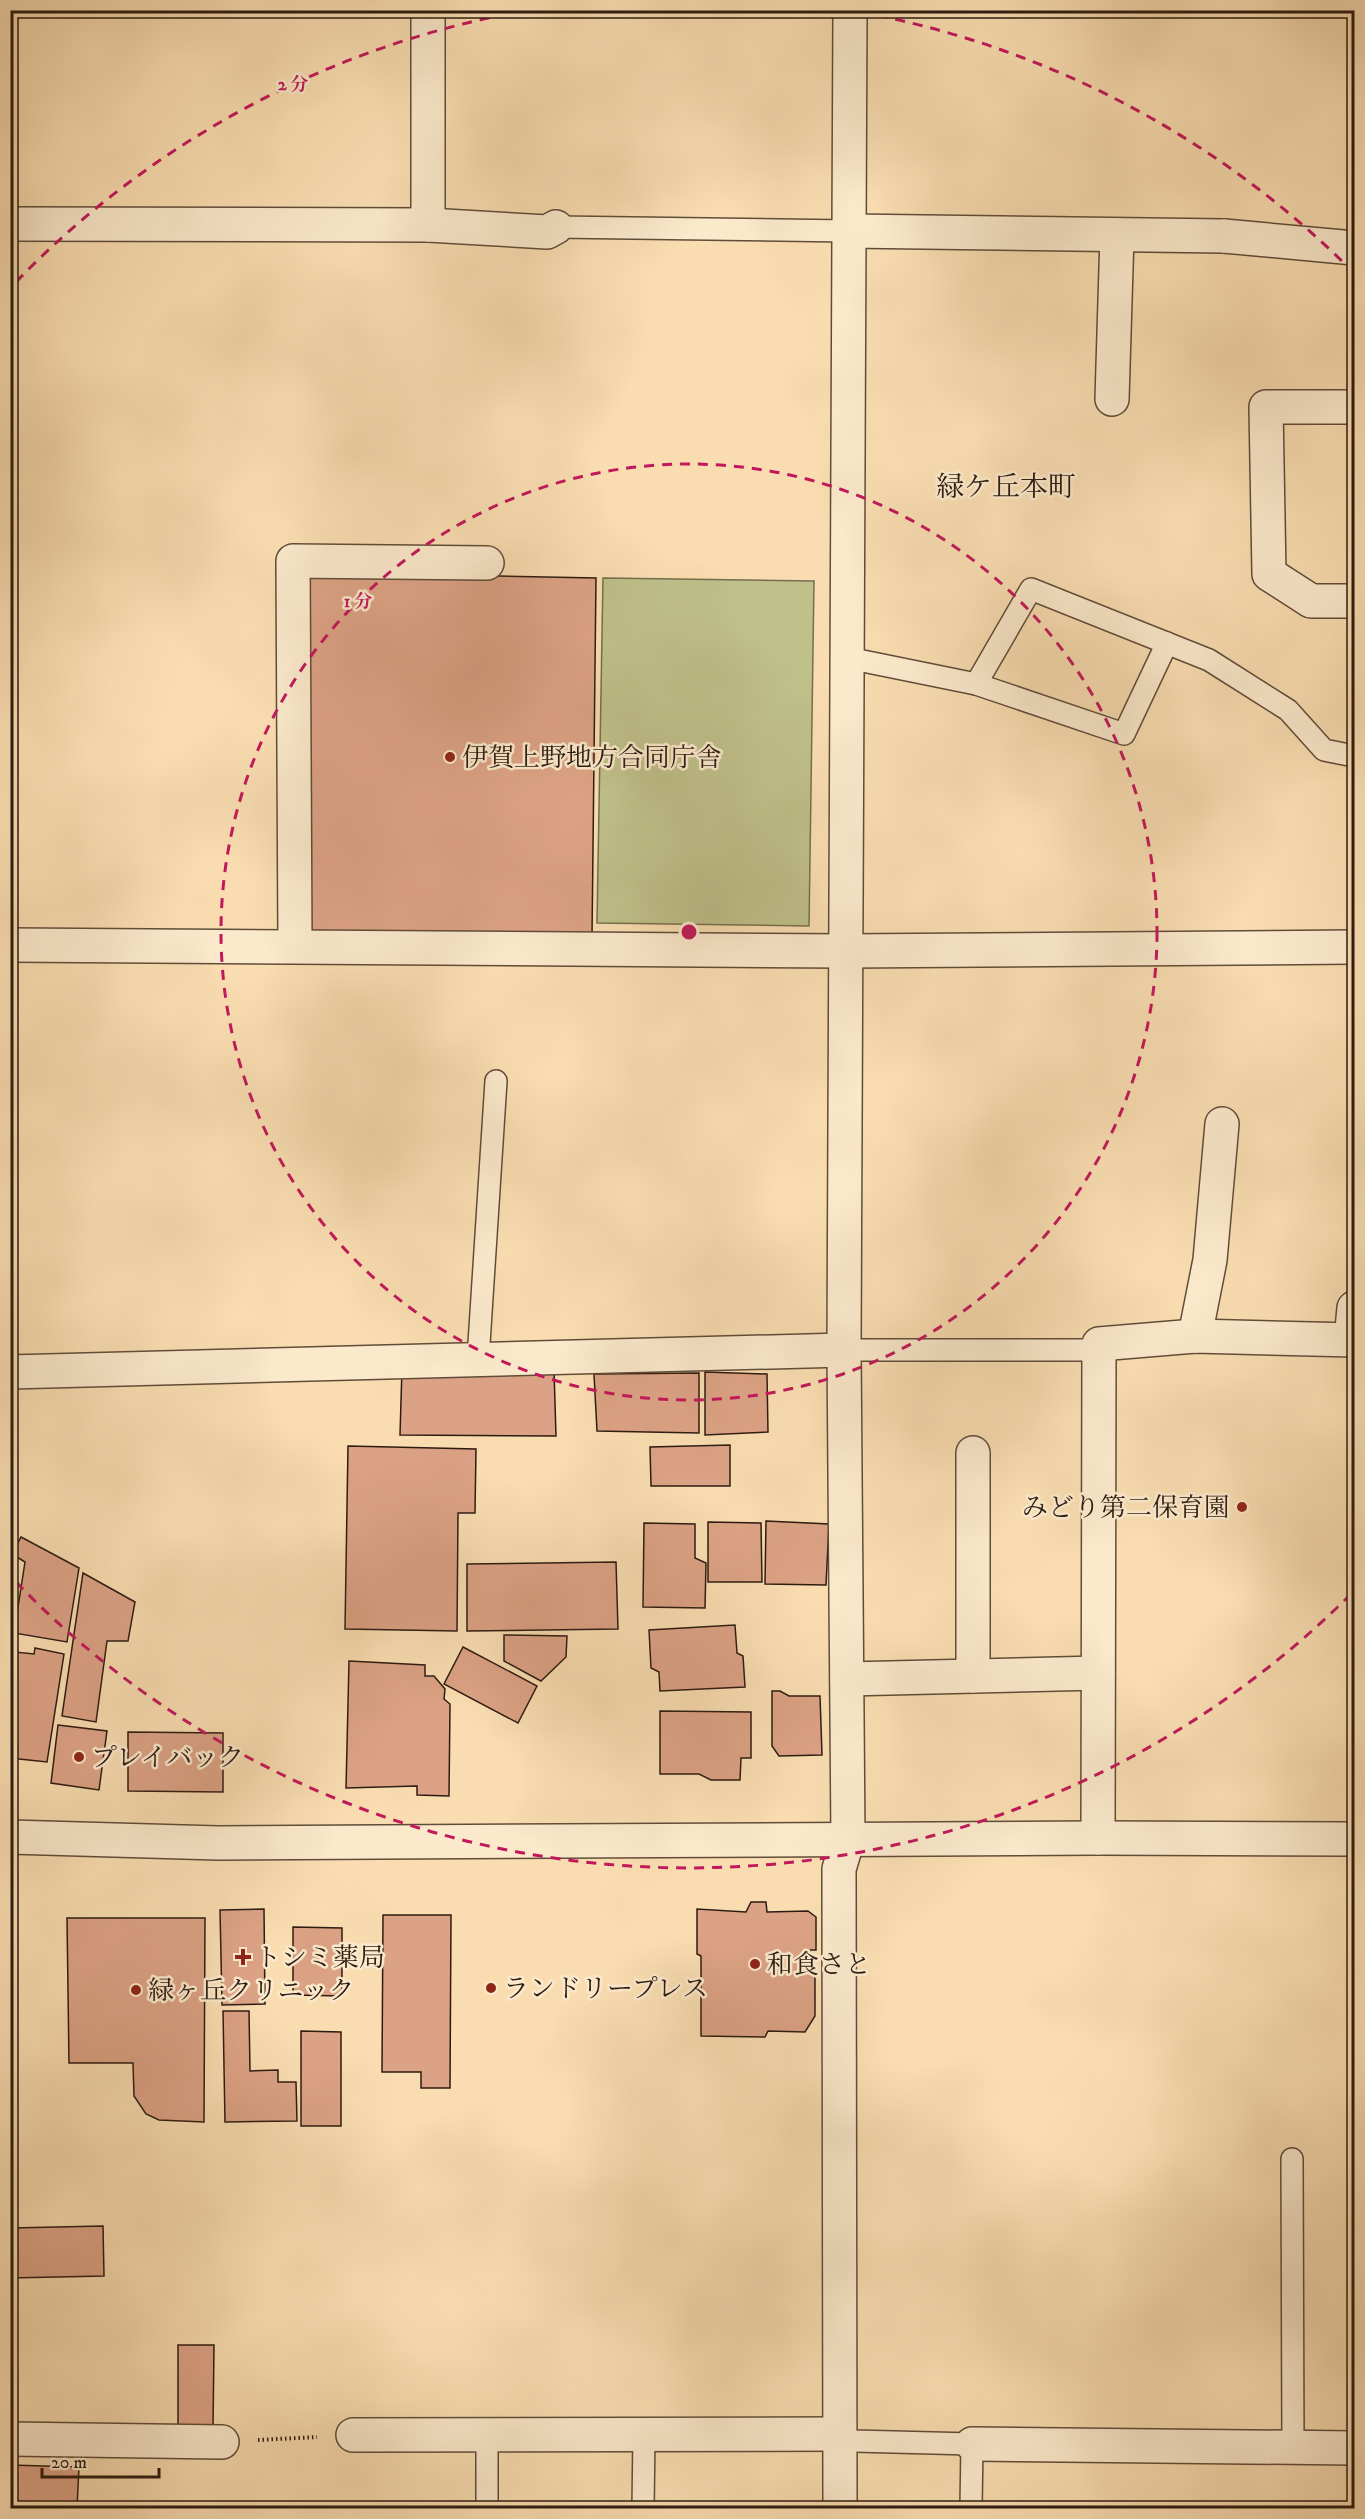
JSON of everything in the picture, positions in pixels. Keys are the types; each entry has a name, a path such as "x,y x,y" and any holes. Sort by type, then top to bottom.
{"street":[{"path":"428,10 428,225"},
{"path":"840,2508 838,1869 848,1839 844,1350 850,10"},
{"path":"10,224 428,225 547,232 556,227"},
{"path":"849,231 1224,236 1354,248"},
{"path":"1112,399 1117,235"},
{"path":"1354,407 1266,407 1269,574 1311,601 1354,601"},
{"path":"295,945 293,561 487,563"},
{"path":"10,945 295,945 847,951 1354,947"},
{"path":"1195,1336 1210,1260 1222,1124"},
{"path":"1098,1838 1099,1344 1195,1336 1353,1340 1354,1308"},
{"path":"10,1372 844,1350"},
{"path":"973,1452 973,1676"},
{"path":"847,1679 1098,1672"},
{"path":"10,1838 218,1842 1354,1839"},
{"path":"353,2435 839,2434"},
{"path":"10,2439 222,2442"},
{"path":"972,2444 1354,2448"}],"lane":[{"path":"556,227 849,231"},
{"path":"976,684 1030,589 1209,660 1288,710 1324,750 1354,756"},
{"path":"848,658 976,684 1124,734 1167,643"},
{"path":"478,1359 496,1081"},
{"path":"844,1350 1099,1350"},
{"path":"1292,2159 1293,2449"},
{"path":"839,2434 854,2441 972,2444 971,2508"},
{"path":"643,2508 644,2435"},
{"path":"487,2436 487,2508"}],"path":[{"path":"222,2442 353,2435"}],"green space":[{"path":"603,578 814,581 809,926 597,923"}],"building":[{"name":"伊賀上野地方合同庁舎","path":"307,572 596,578 592,937 304,936"},
{"path":"402,1367 554,1370 556,1436 400,1435"},
{"path":"705,1372 767,1374 768,1432 705,1435"},
{"path":"699,1373 699,1433 597,1431 594,1374"},
{"path":"730,1445 730,1486 651,1486 650,1447"},
{"path":"348,1446 476,1449 475,1513 458,1513 457,1631 345,1629"},
{"path":"766,1521 829,1524 826,1585 765,1584"},
{"path":"708,1522 761,1523 762,1582 708,1582"},
{"path":"644,1523 695,1524 695,1558 706,1563 705,1608 643,1607"},
{"path":"21,1537 79,1568 67,1642 14,1633 25,1562 12,1554"},
{"path":"616,1562 618,1629 467,1631 467,1564"},
{"path":"83,1573 135,1602 128,1641 107,1641 96,1722 62,1716"},
{"path":"735,1625 737,1653 743,1656 745,1687 660,1691 659,1672 651,1668 649,1630"},
{"path":"504,1635 567,1636 566,1657 541,1681 504,1661"},
{"path":"463,1647 537,1686 518,1723 444,1684"},
{"path":"35,1648 64,1654 47,1762 10,1758 10,1689 15,1652 34,1654"},
{"path":"349,1661 425,1665 425,1676 434,1676 445,1689 444,1699 450,1704 449,1796 417,1795 417,1786 346,1788"},
{"path":"772,1691 780,1691 789,1696 820,1696 822,1755 779,1756 772,1746"},
{"path":"660,1711 751,1712 751,1758 741,1758 740,1780 711,1780 699,1774 660,1774"},
{"name":"プレイバック","path":"58,1725 107,1731 99,1790 51,1783"},
{"path":"128,1732 223,1733 223,1792 128,1791"},
{"name":"和食さと","path":"751,1902 766,1902 767,1912 808,1911 816,1917 816,1950 810,1950 809,1973 815,1975 815,2016 805,2032 768,2031 765,2037 701,2036 701,1956 697,1954 697,1909 746,1912"},
{"name":"トシミ薬局","path":"264,1909 265,2004 222,2005 220,1910"},
{"path":"383,1915 451,1915 450,2088 421,2088 421,2072 382,2072"},
{"name":"緑ヶ丘クリニック","path":"67,1918 205,1918 204,2122 159,2120 146,2114 134,2096 133,2063 69,2063"},
{"path":"293,1927 342,1928 342,1996 293,1995"},
{"path":"223,2011 249,2011 250,2071 278,2070 278,2082 296,2082 297,2121 225,2122"},
{"path":"301,2031 341,2032 341,2126 301,2126"},
{"path":"103,2226 104,2276 10,2278 10,2228"},
{"path":"178,2345 214,2345 213,2428 178,2428"},
{"path":"10,2465 79,2467 77,2508 10,2508"}],"place":[{"name":"伊賀上野地方合同庁舎","path":"450,757"},
{"name":"みどり第二保育園","path":"1242,1507"},
{"name":"プレイバック","path":"79,1757"},
{"name":"トシミ薬局","path":"243,1957"},
{"name":"和食さと","path":"755,1964"},
{"name":"ランドリープレス","path":"491,1988"},
{"name":"緑ヶ丘クリニック","path":"136,1990"}],"district":[{"name":"緑ケ丘本町","path":"1006,486"}]}
